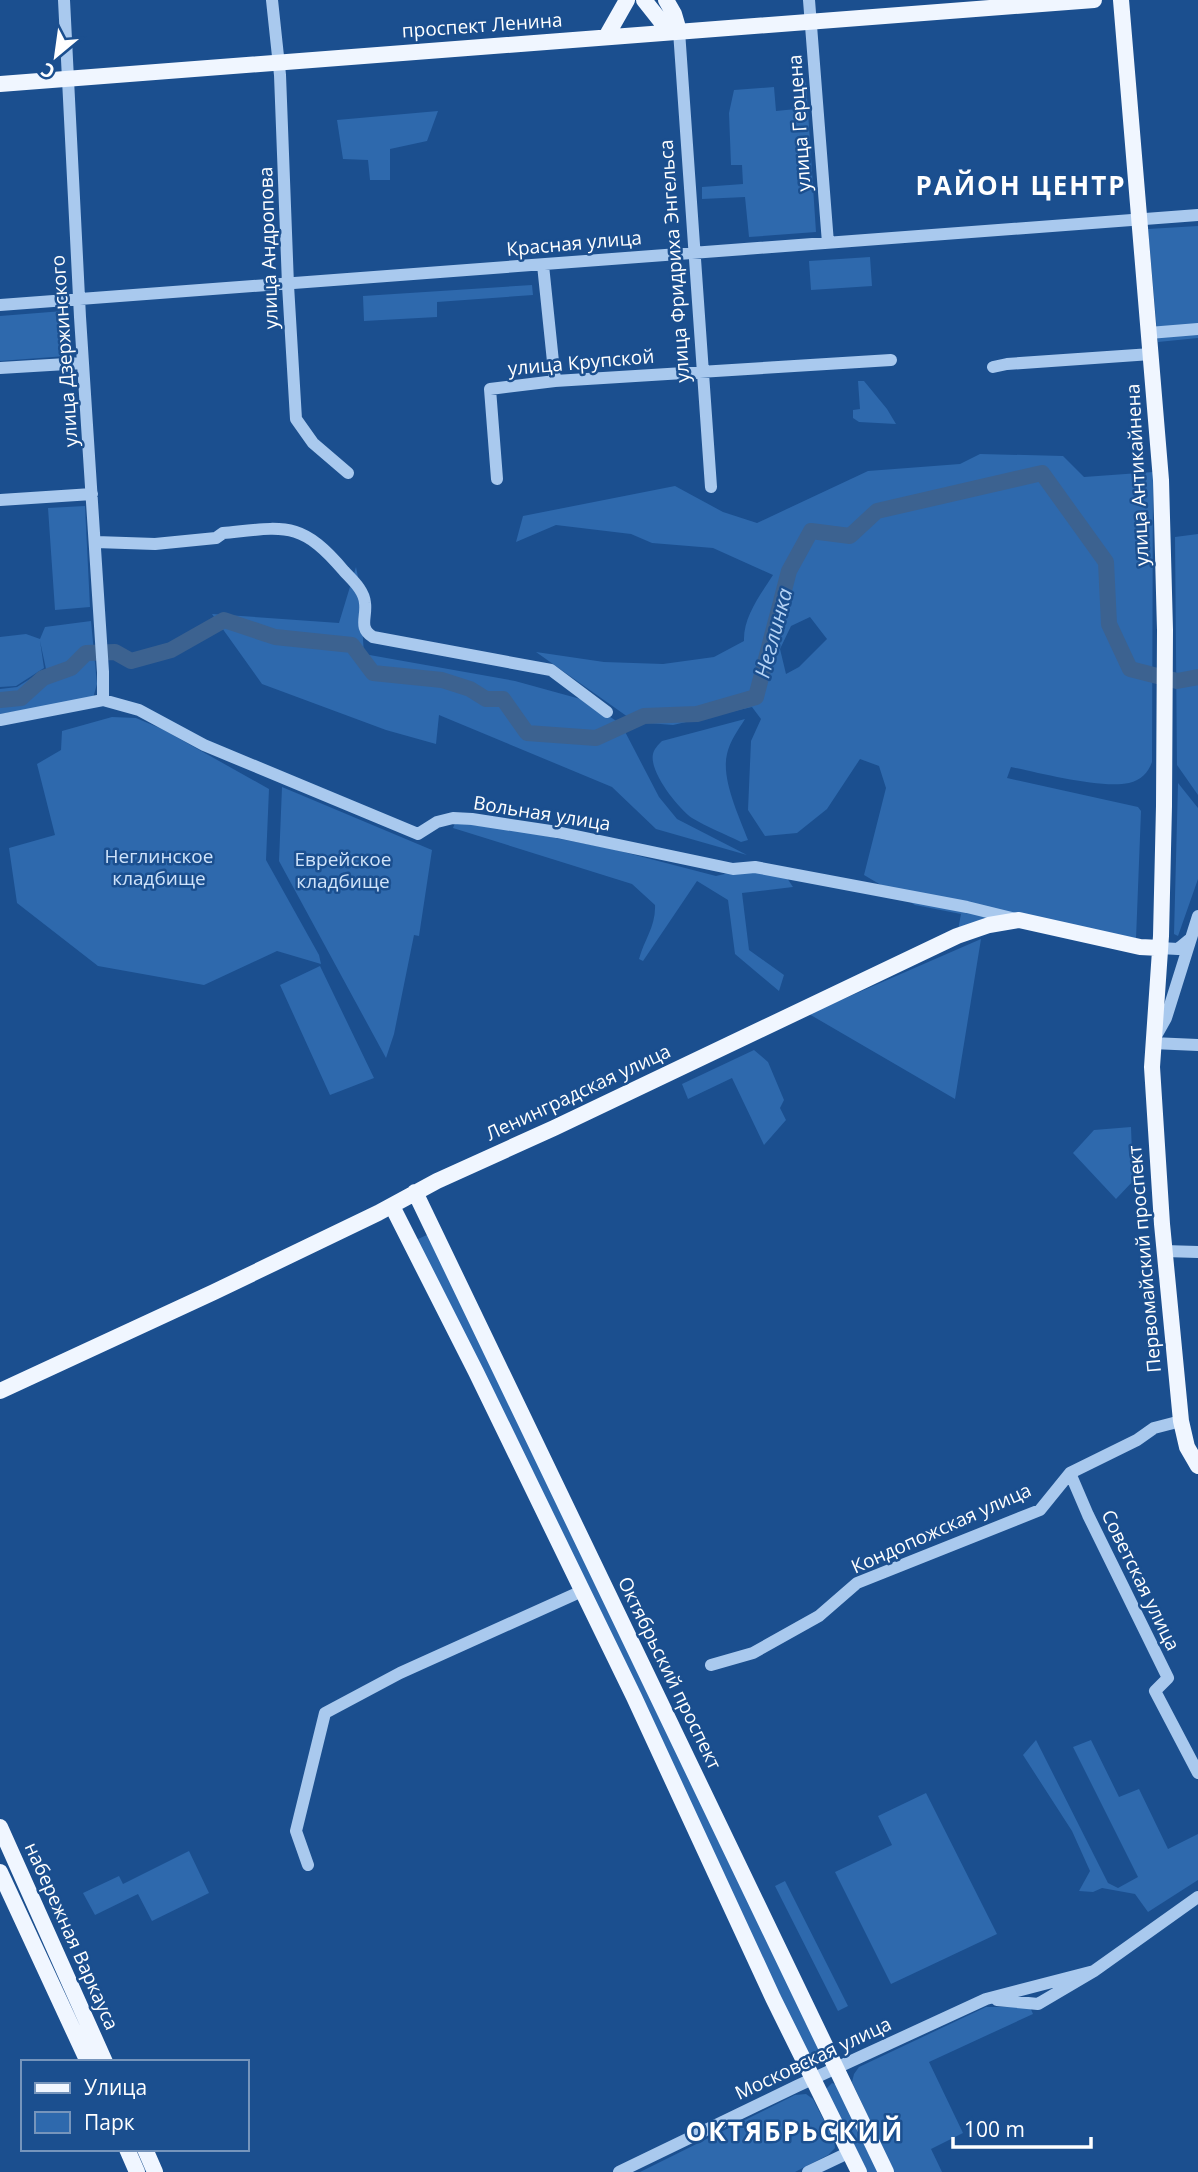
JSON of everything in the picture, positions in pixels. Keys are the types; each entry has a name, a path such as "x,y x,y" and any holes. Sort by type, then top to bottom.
{"main road":[{"path":"606,37 628,0"},
{"path":"644,0 663,24 679,31"},
{"name":"улица Фридриха Энгельса","path":"666,0 679,31"},
{"name":"проспект Ленина","path":"0,84 1094,0"},
{"name":"улица Антикайнена","path":"1121,0 1161,480 1165,717 1160,948"},
{"name":"Ленинградская улица","path":"0,1391 214,1292 415,1192 957,936 989,925 1019,920 1140,947 1160,948"},
{"name":"Первомайский проспект","path":"1160,948 1152,1043 1154,1124 1181,1421 1187,1447 1198,1466"},
{"name":"Октябрьский проспект","path":"415,1192 886,2172"},
{"path":"391,1206 476,1372 859,2172"},
{"path":"663,1760 684,1751"},
{"name":"набережная Варкауса","path":"0,1827 19,1870 37,1932 87,2060"},
{"path":"1,1874 19,1870"},
{"name":"набережная Варкауса","path":"1,1874 37,1932 104,2060"},
{"path":"128,2151 137,2172"},
{"path":"146,2151 155,2172"}],"street":[{"name":"улица Дзержинского","path":"64,0 103,700"},
{"name":"улица Андропова","path":"272,0 279,63 296,419 313,443 348,473"},
{"name":"улица Герцена","path":"809,0 828,243"},
{"name":"улица Фридриха Энгельса","path":"679,31 711,487"},
{"name":"Красная улица","path":"0,305 1198,215"},
{"path":"543,265 555,381"},
{"path":"1149,332 1198,329"},
{"path":"993,367 1151,354"},
{"name":"улица Крупской","path":"497,479 490,389 555,381 891,360"},
{"path":"0,368 84,368"},
{"path":"0,500 92,494"},
{"path":"96,542 155,544 216,538 223,533 281,527 308,536 329,553 362,592 365,602 363,626 373,637 551,670 607,712"},
{"name":"Вольная улица","path":"0,720 103,700 139,709 204,745 418,834 437,822 453,818 472,819 557,832 733,869 755,867 967,907 1019,920"},
{"name":"Первомайский проспект","path":"1152,1043 1166,1018 1198,916"},
{"name":"Ленинградская улица","path":"1160,948 1178,949 1190,939"},
{"path":"1152,1043 1198,1045"},
{"path":"1164,1251 1198,1252"},
{"name":"Кондопожская улица","path":"711,1665 753,1653 819,1616 857,1583 1040,1510 1070,1473 1138,1440 1154,1428 1181,1421"},
{"name":"Советская улица","path":"1070,1473 1168,1678 1155,1691 1198,1773"},
{"path":"309,1865 296,1831 325,1713 400,1673 582,1591"},
{"name":"Московская улица","path":"619,2172 986,1999 1038,2004 1094,1971 1198,1897"},
{"path":"808,2172 850,2152"}],"green space":[{"path":"794,82 806,82 816,232 749,237 745,197 702,199 702,187 743,184 742,165 731,165 729,113 734,90 774,87 776,111 796,109"},
{"path":"438,111 427,141 390,149 390,180 370,180 368,160 343,159 337,120"},
{"path":"1198,226 1198,338 1158,342 1148,229"},
{"path":"870,257 872,286 811,290 809,261"},
{"path":"532,285 533,295 437,302 437,317 364,321 363,296"},
{"path":"63,311 66,356 0,361 0,316"},
{"path":"858,381 864,381 896,424 859,422 853,418 853,410 860,409"},
{"path":"980,454 1063,456 1084,477 1153,472 1152,762 1143,776 1129,783 1103,784 1011,767 1007,778 1138,807 1141,811 1136,939 987,917 958,930 961,914 915,905 864,875 886,788 879,766 860,759 827,809 797,833 765,836 748,810 751,741 761,719 752,707 673,725 635,722 536,652 604,662 663,664 714,657 744,641 746,623 773,575 713,548 652,543 631,534 556,525 516,542 523,516 675,486 723,512 757,523 868,471 960,464","holes":["810,617 827,639 799,667 786,674 780,649 791,626"]},
{"path":"85,506 90,607 55,610 48,508"},
{"path":"1198,534 1198,795 1177,765 1175,537"},
{"path":"356,567 364,654 515,681 584,700 621,724 659,797 677,819 747,855 656,829 612,787 439,715 436,744 386,730 262,684 212,614 339,623"},
{"path":"91,621 97,684 93,698 0,714 0,689 17,687 46,669 40,641 44,668 16,686 0,687 0,637 26,634 40,639 45,627"},
{"name":"Неглинское кладбище","path":"112,717 136,718 162,729 269,789 266,860 319,955 321,964 277,951 204,985 98,966 17,903 9,848 55,835 37,764 61,750 62,731"},
{"path":"745,719 730,745 726,764 732,797 748,840 741,842 686,813 660,780 655,770 653,754 662,741"},
{"path":"1178,783 1198,808 1198,879 1178,936 1174,934"},
{"name":"Еврейское кладбище","path":"282,787 432,850 419,936 414,935 394,1034 386,1058 279,861"},
{"path":"455,823 515,830 612,849 716,876 754,867 785,875 793,887 742,893 749,950 784,975 779,991 735,954 728,900 697,881 643,961 639,959 652,926 655,905 632,884 453,828"},
{"path":"981,939 955,1099 809,1014"},
{"path":"320,966 374,1078 330,1095 280,985"},
{"path":"754,1050 768,1062 784,1100 780,1108 786,1120 764,1145 732,1078 688,1099 682,1084"},
{"path":"1131,1127 1133,1181 1116,1199 1073,1153 1094,1130"},
{"path":"431,1233 823,2057 820,2061 810,2062 416,1240"},
{"path":"1036,1740 1108,1883 1118,1888 1138,1877 1073,1747 1091,1740 1119,1797 1139,1789 1168,1849 1198,1834 1198,1880 1148,1912 1135,1894 1102,1888 1093,1892 1079,1891 1090,1871 1072,1831 1023,1755"},
{"path":"926,1793 997,1934 891,1984 835,1872 892,1845 878,1816"},
{"path":"189,1851 209,1893 152,1921 138,1894 95,1915 83,1893 119,1876 123,1884"},
{"path":"785,1881 848,2006 838,2011 775,1886"},
{"path":"986,2007 1030,2007 1033,2014 929,2062 963,2133 931,2149 942,2172 894,2172 852,2082 854,2074 859,2067"},
{"path":"832,2083 837,2085 879,2172 865,2172 825,2090"},
{"path":"806,2094 813,2099 834,2140 835,2148 828,2155 795,2172 640,2172 795,2095"}],"waterway":[{"name":"Неглинка","path":"0,700 21,698 43,678 71,668 86,653 115,652 131,661 171,650 224,620 275,637 352,645 373,673 442,680 470,689 486,699 503,699 527,733 596,738 644,716 697,714 756,697 789,571 811,531 850,536 877,511 1042,473 1106,562 1109,624 1130,669 1177,681 1198,677"}],"district":[{"name":"РАЙОН ЦЕНТР","path":"1021,185"},
{"name":"ОКТЯБРЬСКИЙ","path":"795,2131"}]}
